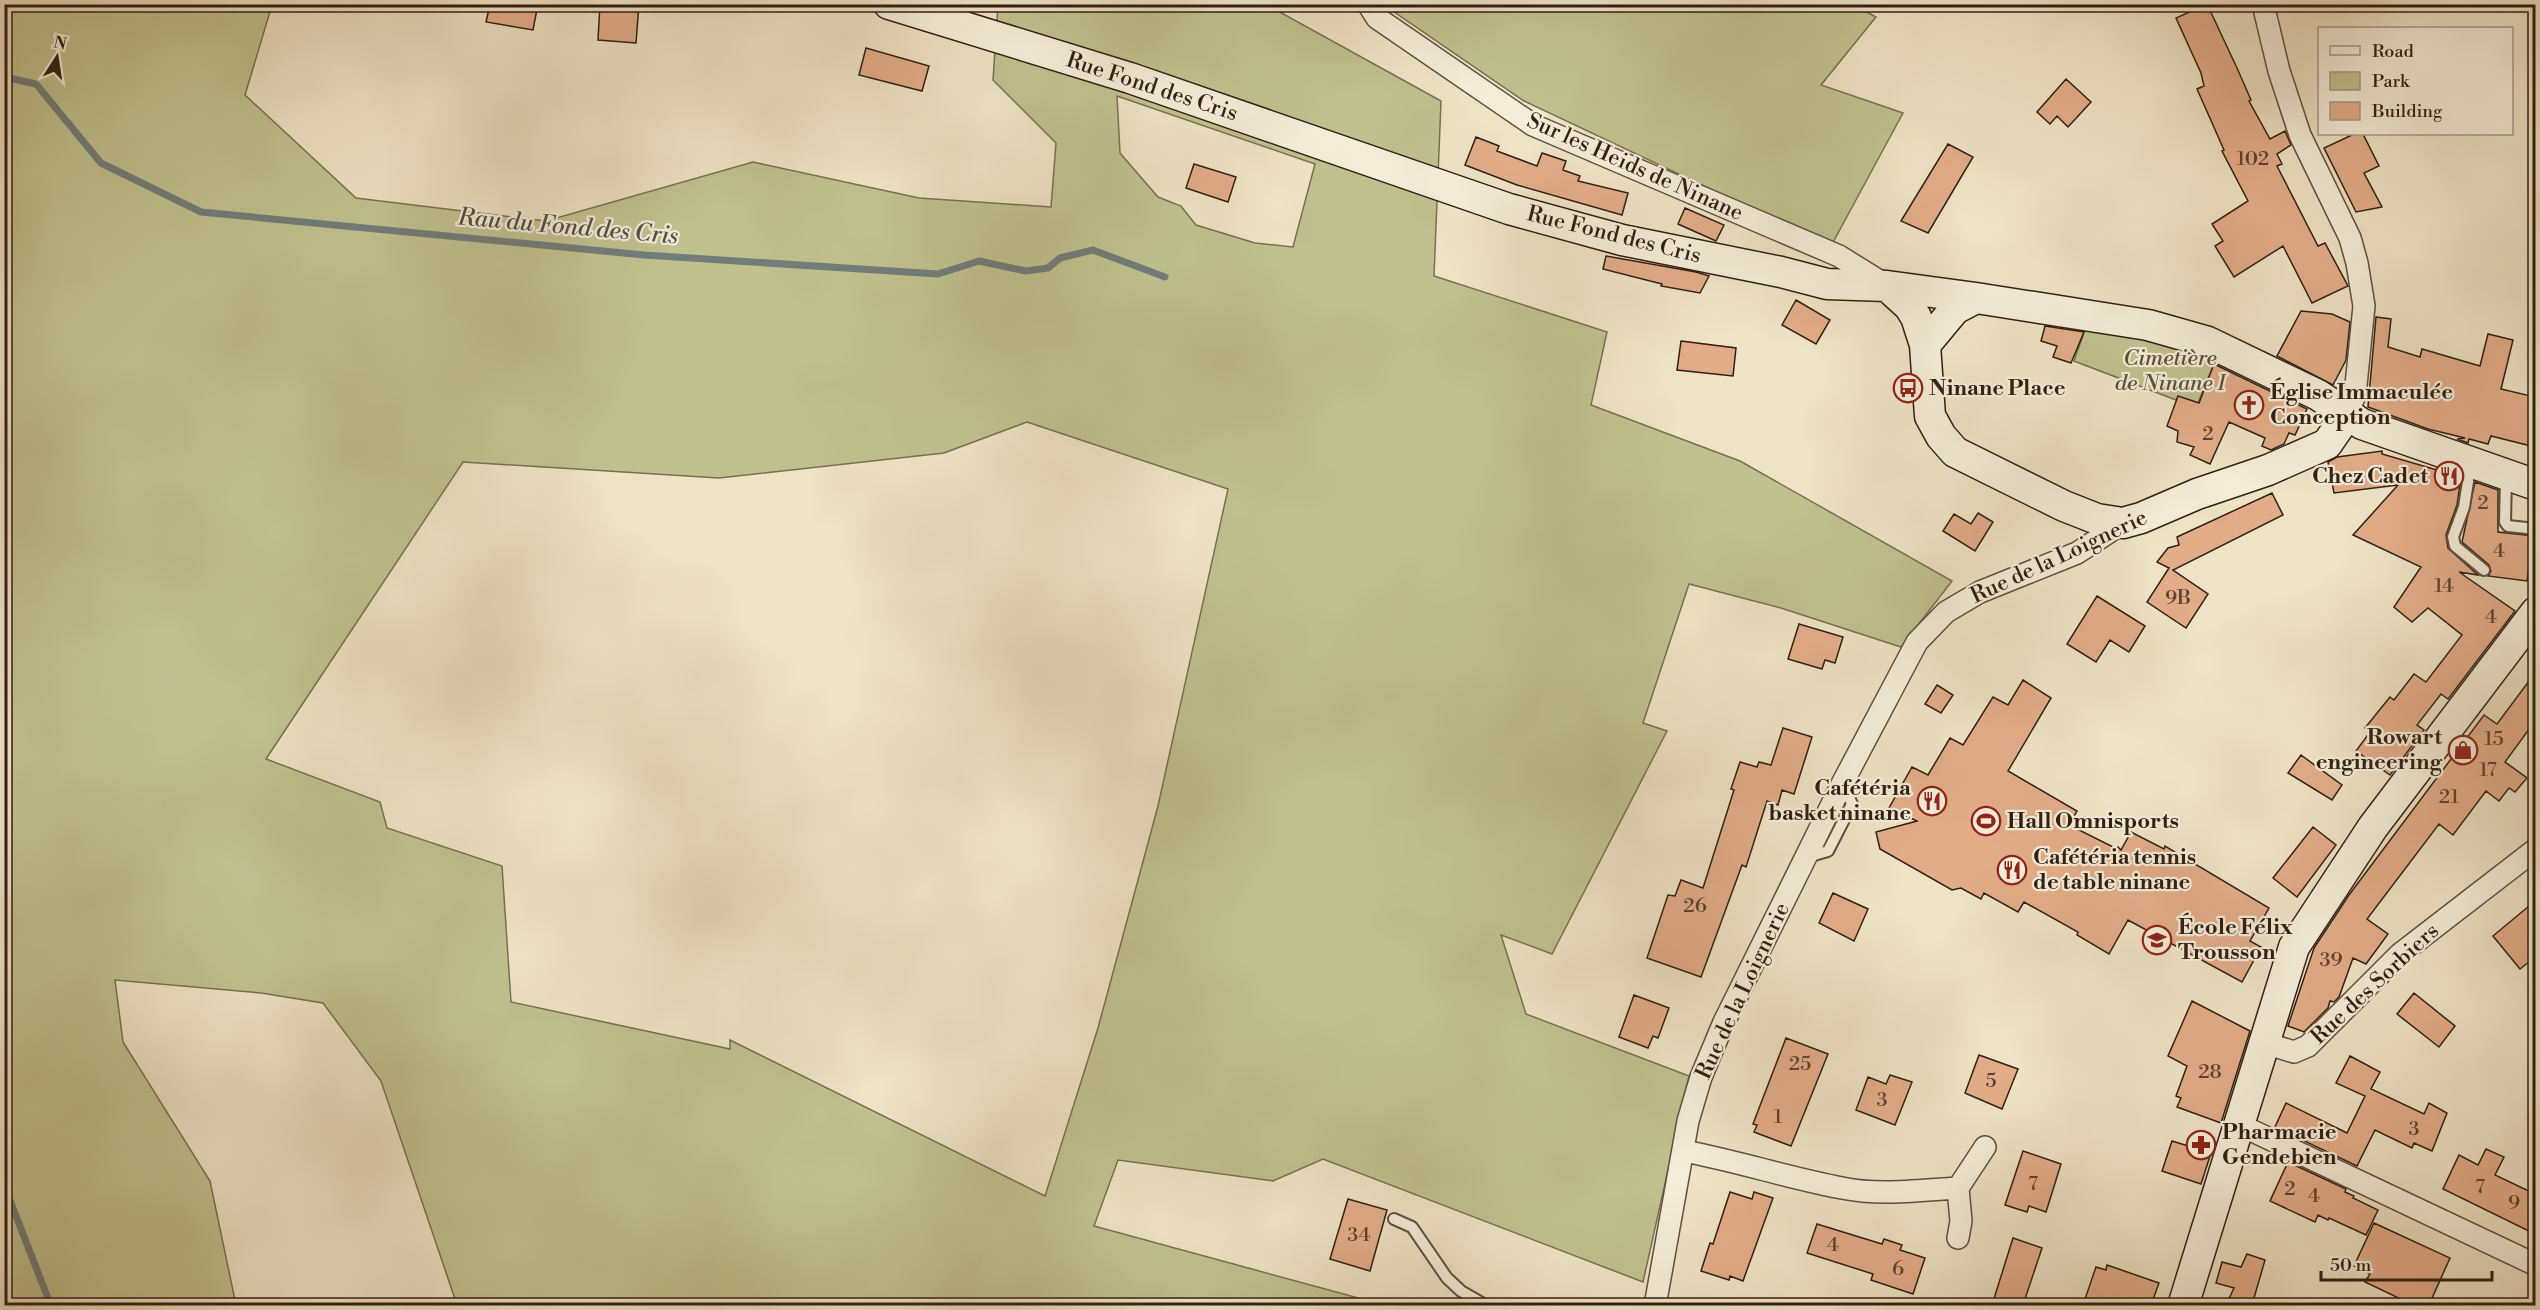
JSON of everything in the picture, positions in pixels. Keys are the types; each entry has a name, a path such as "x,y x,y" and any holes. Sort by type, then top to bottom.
{"street":[{"name":"Rue Fond des Cris","path":"889,4 1130,78 1520,212 1622,240 1782,272 1827,284 1887,286 1976,298 2148,325 2208,342 2318,395 2362,424 2535,485"},
{"name":"Sur les Heids de Ninane","path":"1368,4 1377,18 1533,125 1839,256 1887,286"},
{"path":"2263,4 2279,70 2300,135 2350,238 2357,262 2364,306 2355,395 2347,415"},
{"path":"1887,286 1909,306 1916,317 1926,345 1930,416 1941,436 1955,452 2064,506 2097,519 2123,523"},
{"path":"1926,345 1950,314 1976,298"},
{"name":"Rue de la Loignerie","path":"1655,1305 1688,1121 1701,1077 1724,1022 1842,784 1917,642 1946,612 1980,592 2077,553 2123,523 2268,470 2327,444 2347,415"},
{"path":"2064,506 2079,522 2081,531 2077,553"},
{"path":"2183,1305 2294,947 2373,827 2535,612"},
{"name":"Rue des Sorbiers","path":"2265,1043 2294,1052 2308,1046 2400,954 2535,849"},
{"path":"2240,1125 2535,1265"},
{"path":"1958,1238 1962,1221 1958,1188 1985,1148"},
{"path":"1684,1151 1738,1161 1843,1188 1882,1192 1958,1188"}],"lane":[{"path":"2475,463 2469,475 2459,524 2453,537 2455,546 2484,570"},
{"path":"2506,474 2503,518 2508,526 2535,529"},
{"path":"1394,1219 1412,1227 1447,1278 1461,1291 1487,1305"}],"green space":[{"path":"5,5 272,5 245,95 356,198 546,221 753,162 919,198 1051,207 1056,143 993,80 998,5 1267,5 1441,101 1434,276 1607,332 1591,405 1740,461 1952,581 1901,647 1781,608 1689,584 1643,723 1667,731 1552,954 1501,935 1526,1014 1689,1076 1643,1282 1323,1159 1273,1181 1118,1160 1094,1226 1384,1305 457,1305 381,1081 323,1003 261,993 115,980 123,1042 210,1181 236,1305 5,1306","holes":["1117,96 1315,164 1293,247 1255,243 1196,225 1181,206 1158,197 1120,153","1027,422 1228,489 1158,806 1098,1028 1045,1196 730,1040 730,1049 511,1002 502,866 387,828 380,802 266,759 463,462 719,478 944,453"]},
{"path":"1384,5 1854,5 1876,17 1821,85 1903,113 1831,246 1524,101"},
{"name":"Cimetière de Ninane I","path":"2086,327 2153,337 2216,359 2198,403 2178,397 2176,400 2074,361"}],"building":[{"path":"490,4 538,4 533,30 486,22"},
{"path":"600,4 639,4 636,43 598,40"},
{"path":"2207,4 2251,100 2249,101 2270,139 2285,131 2291,145 2277,154 2282,164 2277,166 2318,246 2325,243 2348,286 2312,303 2283,246 2234,277 2215,246 2223,241 2212,224 2248,201 2222,151 2224,150 2197,89 2204,86 2201,73 2176,18"},
{"path":"866,48 929,66 922,91 859,75"},
{"path":"2066,79 2091,102 2068,127 2057,116 2050,124 2037,112"},
{"path":"2352,135 2364,135 2379,166 2364,173 2382,207 2356,212 2324,148"},
{"path":"1476,137 1499,146 1497,151 1537,166 1542,153 1566,161 1563,170 1580,176 1578,181 1628,193 1622,215 1517,185 1465,165"},
{"path":"1948,144 1973,157 1928,233 1901,221"},
{"path":"1194,164 1236,177 1228,202 1186,188"},
{"path":"1685,208 1724,225 1716,241 1678,224"},
{"path":"1606,256 1709,276 1700,293 1661,286 1662,284 1603,269"},
{"path":"1796,300 1830,320 1816,344 1782,325"},
{"path":"2301,311 2332,314 2350,322 2346,360 2333,385 2277,356"},
{"path":"2376,317 2391,319 2388,347 2420,357 2422,349 2480,366 2488,334 2513,340 2501,389 2535,397 2535,447 2491,436 2488,444 2469,439 2468,443 2457,439 2465,438 2428,429 2368,407"},
{"path":"2045,326 2084,332 2071,363 2053,357 2057,346 2041,341"},
{"path":"1681,341 1736,348 1733,376 1677,370"},
{"name":"Église Immaculée Conception","path":"2214,364 2307,409 2295,435 2289,433 2284,444 2271,450 2262,446 2265,438 2229,422 2210,464 2190,455 2194,447 2177,442 2178,431 2167,426 2178,396 2199,403"},
{"path":"2382,451 2382,454 2461,477 2457,505 2446,535 2448,548 2478,575 2459,572 2515,611 2448,699 2441,694 2417,725 2424,730 2390,775 2356,751 2370,732 2365,728 2390,697 2394,700 2414,674 2426,682 2462,635 2428,608 2412,622 2394,607 2421,567 2353,535 2398,485 2334,493 2328,462 2337,457"},
{"path":"2475,482 2498,490 2498,532 2535,536 2535,569 2529,567 2527,581 2488,576 2491,571 2489,565 2462,542"},
{"path":"2272,493 2283,515 2173,570 2208,594 2186,628 2147,602 2169,568 2157,562 2168,548 2179,545 2177,537"},
{"path":"1978,513 1993,522 1975,551 1943,531 1954,514 1971,524"},
{"path":"2097,596 2145,626 2129,652 2110,640 2096,662 2067,644"},
{"path":"1799,624 1843,637 1835,663 1825,660 1822,669 1788,659"},
{"path":"2535,673 2535,721 2505,762 2527,778 2515,792 2509,788 2499,801 2486,791 2453,835 2439,824 2367,919 2388,934 2366,964 2353,958 2339,997 2334,1002 2330,1001 2328,1008 2304,1032 2288,1026 2314,948 2349,895 2484,715 2497,724"},
{"path":"2023,680 2051,698 2008,771 2077,811 2069,825 2121,850 2131,832 2164,849 2165,846 2269,908 2250,941 2261,947 2242,982 2128,920 2109,954 2077,935 2078,932 2024,902 2018,912 1984,893 1981,899 1961,888 1952,890 1880,849 1876,832 1917,821 1889,808 1912,767 1928,775 1950,738 1963,745 1993,697 2008,705"},
{"path":"1937,685 1953,695 1941,713 1925,704"},
{"path":"1783,728 1812,737 1794,794 1782,790 1778,805 1767,801 1746,867 1742,865 1701,977 1647,958 1668,895 1675,896 1681,880 1703,888 1734,790 1731,789 1740,762 1757,767 1759,762 1771,765"},
{"path":"2301,755 2342,785 2332,800 2288,773"},
{"path":"2313,827 2336,845 2297,897 2273,878"},
{"path":"1833,893 1868,909 1854,941 1819,923"},
{"path":"2535,901 2535,957 2520,969 2493,936"},
{"path":"2414,993 2455,1026 2439,1047 2397,1014"},
{"path":"1634,995 1669,1008 1658,1038 1653,1036 1648,1048 1619,1037"},
{"path":"2192,1001 2250,1031 2221,1123 2177,1107 2181,1098 2176,1096 2187,1066 2168,1056"},
{"path":"1786,1038 1828,1054 1791,1146 1754,1132 1757,1125 1753,1124"},
{"path":"1979,1055 2018,1069 2002,1109 1965,1093"},
{"path":"2350,1056 2380,1072 2371,1089 2424,1114 2429,1103 2447,1113 2432,1151 2414,1143 2412,1148 2375,1130 2357,1166 2275,1127 2286,1103 2347,1133 2365,1096 2336,1083"},
{"path":"1890,1075 1912,1082 1895,1125 1856,1110 1868,1077 1886,1084"},
{"path":"2172,1141 2211,1153 2201,1184 2162,1171"},
{"path":"2486,1149 2504,1157 2495,1175 2535,1194 2535,1234 2443,1189 2459,1155 2478,1165"},
{"path":"2023,1151 2061,1164 2046,1212 2029,1206 2027,1212 2005,1205"},
{"path":"2288,1162 2346,1189 2345,1192 2354,1196 2353,1198 2378,1210 2366,1235 2318,1215 2315,1222 2270,1201"},
{"path":"1730,1192 1752,1199 1754,1192 1773,1198 1743,1281 1730,1276 1729,1280 1701,1271 1710,1243 1713,1244"},
{"path":"1348,1199 1387,1210 1370,1271 1330,1259"},
{"path":"2374,1223 2450,1258 2429,1305 2413,1305 2365,1282 2370,1274 2354,1266"},
{"path":"1817,1224 1882,1244 1884,1239 1902,1245 1900,1250 1925,1258 1913,1294 1871,1280 1873,1274 1807,1253"},
{"path":"2013,1238 2042,1248 2023,1305 1992,1305"},
{"path":"2247,1254 2265,1260 2252,1305 2226,1305 2234,1288 2216,1283 2222,1262 2241,1267"},
{"path":"2107,1265 2159,1283 2151,1305 2083,1305 2096,1267 2106,1270"}],"waterway":[{"name":"Rau du Fond des Cris","path":"4,77 36,84 101,163 201,212 644,255 938,274 979,261 1026,271 1048,268 1060,258 1093,250 1165,277"},
{"path":"4,1185 51,1306"}],"place":[{"name":"Ninane Place","path":"1908,388"},
{"name":"Église Immaculée Conception","path":"2249,405"},
{"name":"Chez Cadet","path":"2449,476"},
{"name":"Rowart engineering","path":"2463,750"},
{"name":"Cafétéria basket ninane","path":"1932,801"},
{"name":"Hall Omnisports","path":"1986,821"},
{"name":"Cafétéria tennis de table ninane","path":"2012,870"},
{"name":"École Félix Trousson","path":"2157,940"},
{"name":"Pharmacie Gendebien","path":"2201,1145"}]}
